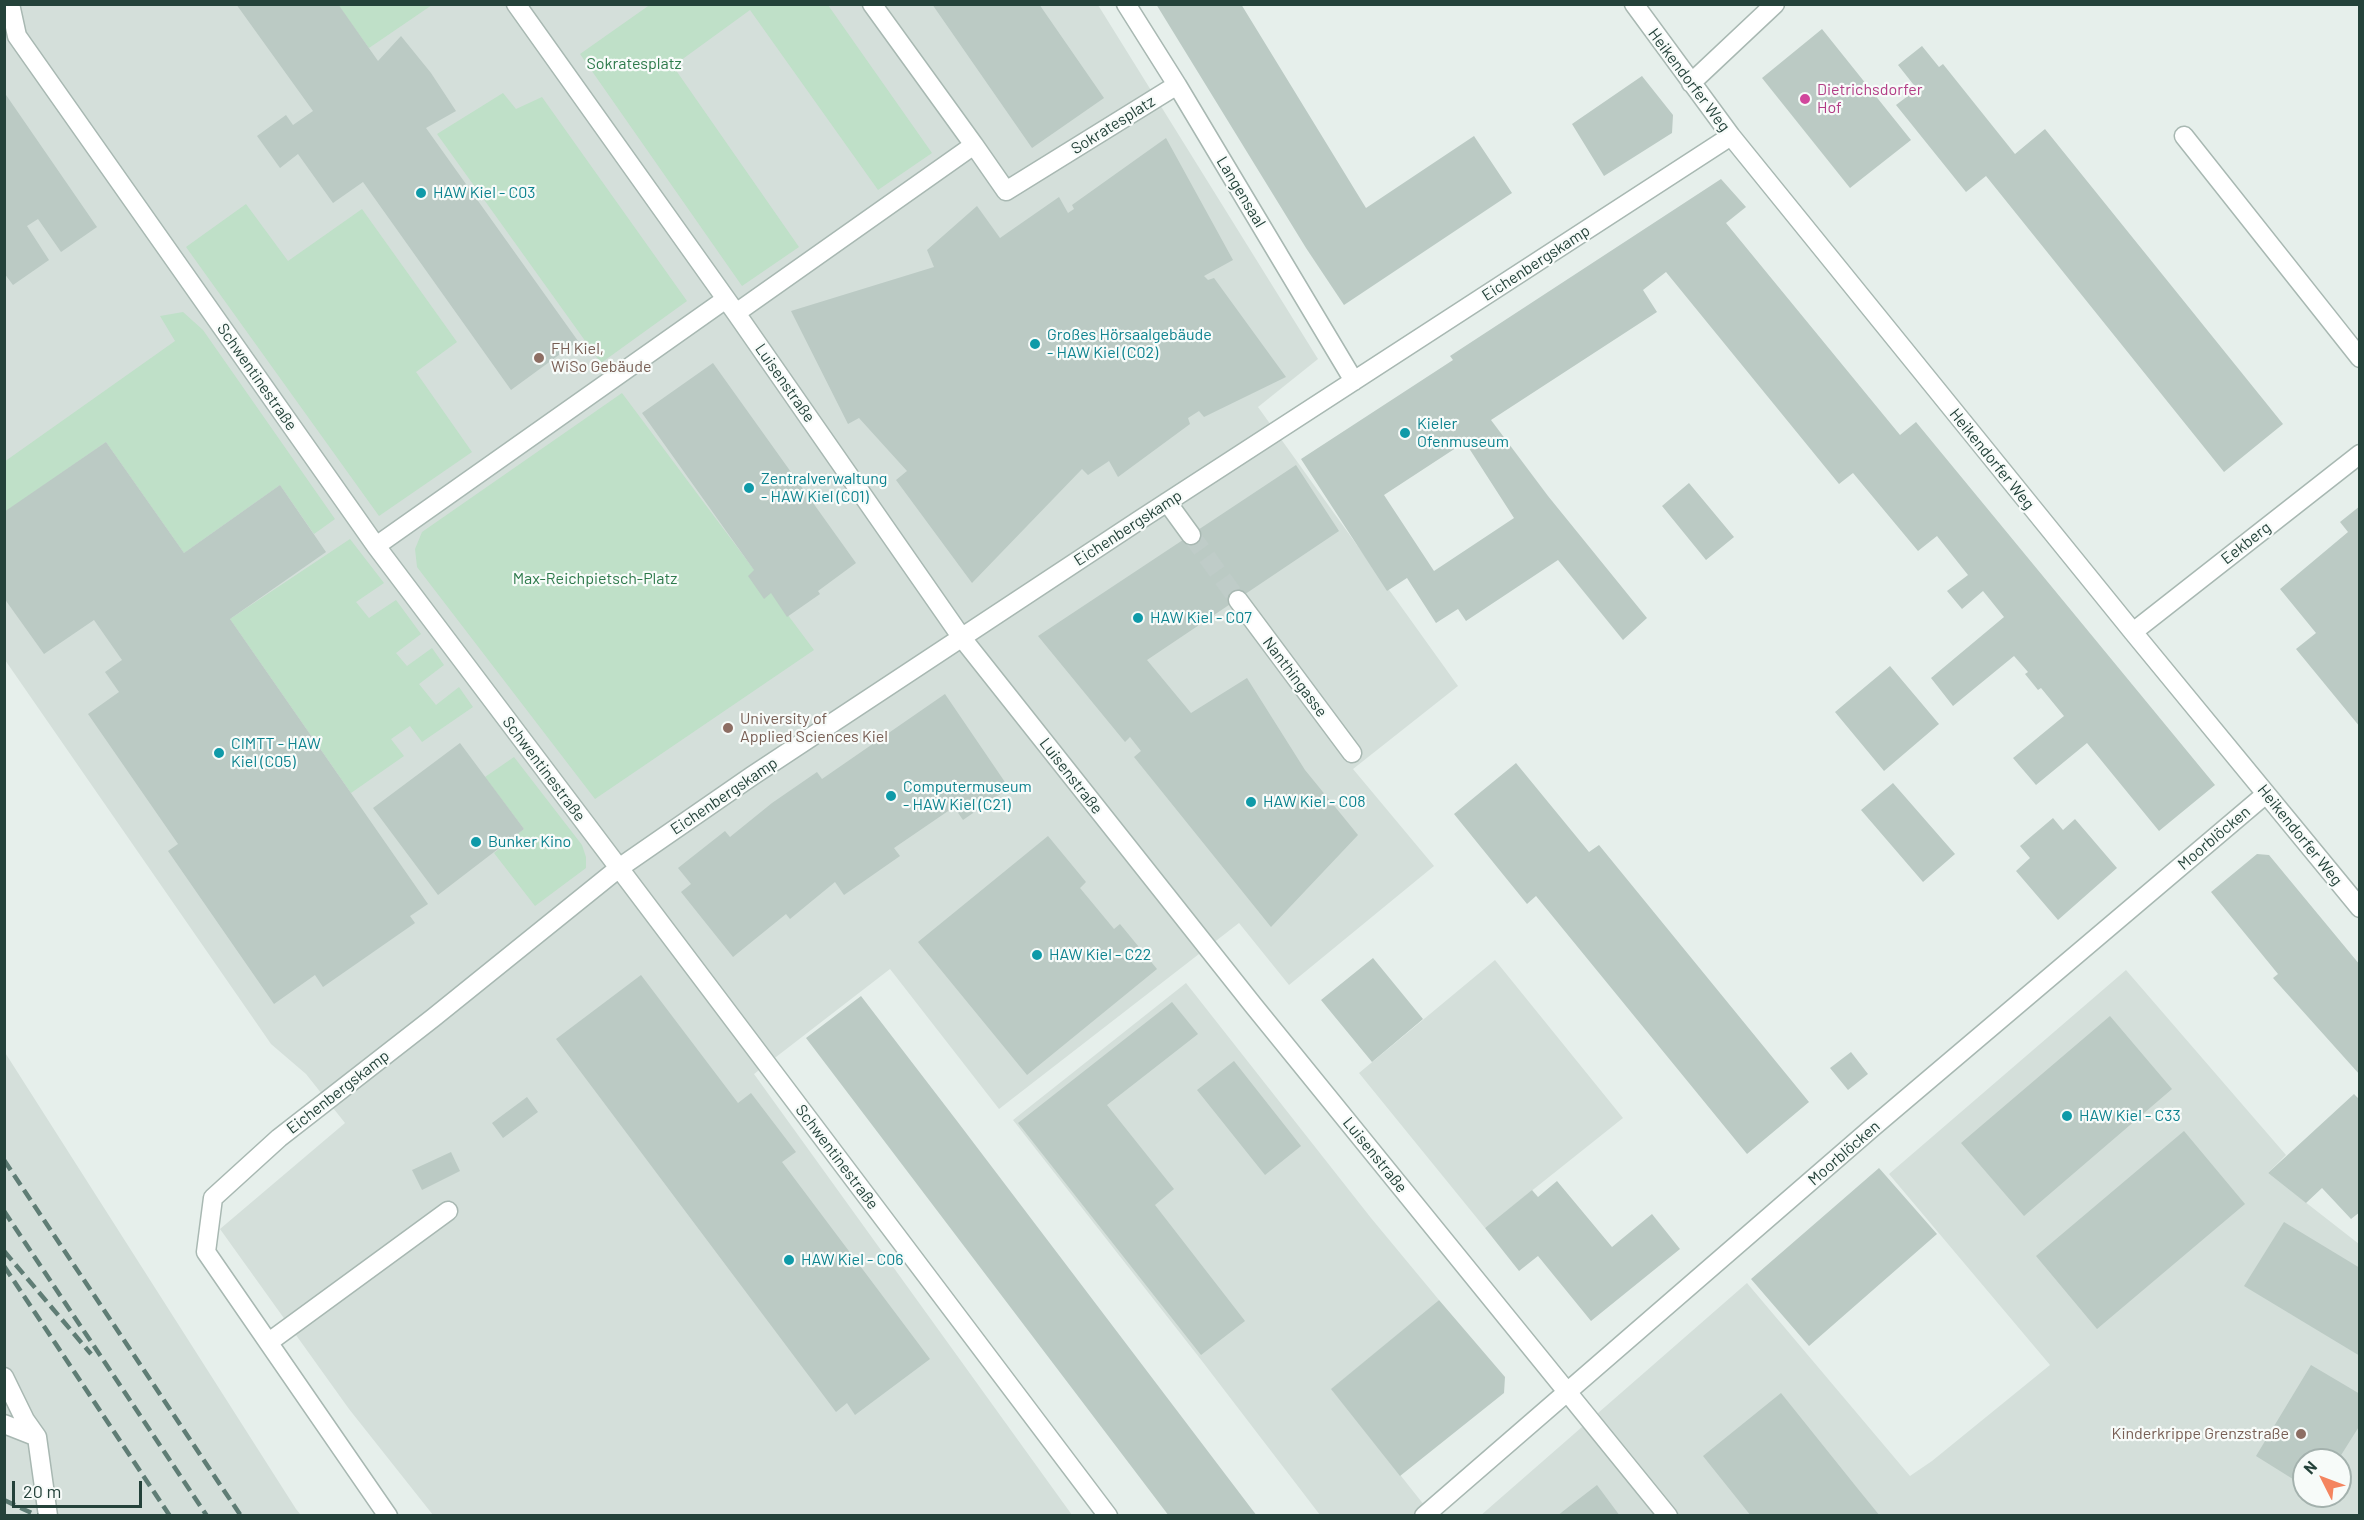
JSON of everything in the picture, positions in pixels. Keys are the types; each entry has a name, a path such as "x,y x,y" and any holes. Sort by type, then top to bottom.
{"street":[{"name":"Schwentinestraße","path":"10,4 17,36 376,546 1108,1515"},
{"name":"Sokratesplatz","path":"872,4 1006,191 1177,85"},
{"name":"Langensaal","path":"1126,4 1354,381"},
{"name":"Heikendorfer Weg","path":"1634,4 1731,136 2360,908"},
{"path":"1691,83 1775,4"},
{"name":"Luisenstraße","path":"520,6 962,638 1253,1005 1668,1515"},
{"name":"Eichenbergskamp","path":"388,1515 206,1252 213,1198 279,1138 619,868 753,776 1167,502 1731,136"},
{"path":"2184,136 2360,358"},
{"path":"376,546 974,145"},
{"name":"Eekberg","path":"2133,632 2360,454"},
{"path":"1167,502 1191,535"},
{"name":"Nanthingasse","path":"1238,600 1352,753"},
{"name":"Moorblöcken","path":"1425,1515 1874,1127 2266,794"},
{"path":"269,1342 448,1212"},
{"path":"4,1377 25,1420 37,1437 48,1515"},
{"path":"4,1424 37,1437"}],"shaded area":[{"name":"University of Applied Sciences Kiel","path":"4,5 1098,5 1318,359 1258,407 1458,686 1353,769 1434,866 1289,985 1239,923 999,1109 890,969 754,1074 1072,1515 433,1515 349,1409 220,1229 345,1123 306,1074 271,1044 5,660"},
{"path":"1495,960 1623,1118 1485,1228 1359,1073"},
{"path":"2126,970 2286,1155 2268,1173 2359,1244 2359,1515 1480,1516 1747,1283 1910,1476 1932,1461 2050,1365 1889,1174"},
{"path":"1186,983 1371,1218 1439,1300 1332,1389 1432,1515 1320,1515 1013,1120"},
{"path":"4,1051 296,1509 301,1515 5,1515"}],"green space":[{"name":"Sokratesplatz","path":"651,4 828,5 932,153 878,190 750,10 673,66 799,247 742,286 580,54"},
{"path":"338,5 432,5 369,48"},
{"path":"503,93 516,109 542,97 687,301 601,363 437,134"},
{"path":"246,204 288,261 362,209 457,342 416,372 472,452 379,516 186,247"},
{"path":"183,312 203,330 335,519 314,534 280,485 184,553 106,442 5,512 4,462 175,341 160,316"},
{"name":"Max-Reichpietsch-Platz","path":"622,393 814,650 595,799 417,567 415,549 422,532"},
{"path":"350,539 384,583 356,602 369,618 396,600 421,634 396,653 407,666 432,648 444,665 419,684 436,705 459,687 473,707 422,742 410,726 391,739 404,756 351,793 230,619"},
{"path":"514,757 582,845 586,857 586,868 535,906 494,853 524,829 485,777"}],"building":[{"name":"HAW Kiel - C03","path":"236,4 338,4 378,61 401,36 431,73 456,111 426,128 578,341 511,390 363,182 333,203 298,154 280,168 257,136 286,115 293,125 313,111"},
{"path":"932,4 1039,4 1104,98 1032,148"},
{"path":"1156,4 1241,4 1366,208 1474,136 1512,193 1344,305 1306,248"},
{"path":"1822,29 1911,140 1850,188 1762,78"},
{"path":"1922,46 1939,67 1943,64 2015,154 2045,129 2283,424 2224,472 1986,176 1966,192 1896,105 1917,89 1898,65"},
{"path":"1642,76 1673,115 1672,133 1604,176 1572,124"},
{"path":"4,92 97,227 61,252 38,219 27,226 49,260 13,285 4,273"},
{"name":"Großes Hörsaalgebäude - HAW Kiel (C02)","path":"1166,138 1233,260 1204,276 1208,280 1214,278 1286,377 1204,417 1199,411 1188,418 1190,424 1118,477 1109,461 1088,475 1082,469 972,583 896,480 907,471 859,418 848,424 791,311 934,267 927,250 977,206 1000,238 1059,197 1068,213 1074,209 1072,205"},
{"path":"1721,179 1746,207 1726,223 1900,435 1916,422 2215,785 2159,831 2087,743 2036,785 2013,758 2064,716 2041,688 2038,690 2025,674 2028,672 2014,656 1953,706 1931,678 2004,617 1983,591 1962,609 1947,591 1968,575 1937,536 1918,551 1853,473 1839,484 1666,272 1643,290 1657,312 1491,420 1548,496 1647,618 1623,640 1558,560 1466,621 1458,609 1436,623 1407,578 1387,591 1301,459 1453,360 1450,356","holes":["1465,442 1514,518 1434,571 1384,495"]},
{"name":"Zentralverwaltung - HAW Kiel (C01)","path":"713,363 856,563 818,591 820,594 787,617 771,593 764,599 748,576 754,570 642,413"},
{"name":"CIMTT - HAW Kiel (C05)","path":"106,442 184,553 280,485 326,552 230,619 428,904 410,916 415,923 323,987 315,975 274,1004 168,851 178,844 88,714 119,692 105,672 122,660 94,620 44,654 4,598 4,512"},
{"path":"1296,465 1339,531 1147,660 1191,713 1247,678 1305,770 1358,835 1271,927 1134,757 1141,751 1130,737 1125,742 1038,636"},
{"path":"1689,483 1734,537 1706,560 1662,506"},
{"path":"2360,506 2360,727 2296,649 2316,633 2280,589 2348,532 2340,522"},
{"path":"1890,666 1939,724 1884,771 1835,712"},
{"name":"Computermuseum - HAW Kiel (C21)","path":"945,694 1009,788 963,820 954,807 894,848 900,856 844,895 835,882 790,919 786,914 733,957 681,892 691,884 678,868 725,831 730,837 772,803 817,772 822,779"},
{"path":"460,743 524,829 438,895 373,808"},
{"path":"1516,763 1589,852 1599,845 1809,1102 1747,1154 1536,896 1527,904 1454,814"},
{"path":"1893,783 1955,854 1923,882 1861,810"},
{"path":"2053,818 2063,830 2075,819 2117,868 2058,920 2016,871 2030,858 2020,846"},
{"name":"HAW Kiel - C22","path":"1048,836 1086,882 1080,888 1114,929 1120,924 1157,969 1027,1075 918,942"},
{"path":"2257,854 2269,855 2360,965 2360,1075 2273,978 2278,974 2211,892"},
{"path":"1373,958 1423,1019 1372,1062 1321,1000"},
{"name":"HAW Kiel - C06","path":"641,975 738,1103 751,1093 796,1152 782,1162 930,1359 855,1415 847,1403 836,1412 556,1039"},
{"path":"861,996 1257,1516 1169,1516 806,1038"},
{"path":"1172,1002 1198,1034 1107,1105 1174,1189 1155,1205 1245,1321 1201,1355 1018,1123"},
{"name":"HAW Kiel - C33","path":"2110,1016 2172,1089 2024,1216 1961,1143"},
{"path":"1851,1052 1868,1074 1848,1090 1830,1068"},
{"path":"1234,1061 1301,1146 1265,1175 1197,1090"},
{"path":"2354,1094 2360,1100 2360,1212 2351,1219 2322,1188 2306,1203 2268,1173"},
{"path":"527,1097 538,1112 503,1138 492,1123"},
{"path":"2184,1131 2245,1204 2097,1329 2036,1256"},
{"path":"451,1152 460,1171 422,1190 412,1170"},
{"path":"1879,1168 1937,1234 1809,1346 1751,1279"},
{"path":"1557,1181 1612,1247 1652,1214 1680,1249 1591,1321 1538,1256 1519,1271 1485,1228 1532,1190 1538,1197"},
{"path":"2284,1222 2360,1268 2360,1356 2244,1286"},
{"path":"1439,1300 1505,1377 1504,1393 1400,1476 1331,1389"},
{"path":"2311,1365 2360,1394 2360,1425 2346,1448 2292,1448 2292,1478 2256,1456"},
{"path":"1781,1393 1880,1516 1751,1516 1703,1456"},
{"path":"1597,1485 1620,1516 1557,1516 1571,1505"}],"tunnel":[{"path":"1191,535 1238,600"}],"railway":[{"path":"4,1160 241,1516"},
{"path":"4,1211 207,1516"},
{"path":"4,1251 91,1354"},
{"path":"4,1266 170,1516"},
{"path":"4,1500 38,1516"}],"place":[{"name":"Dietrichsdorfer Hof","path":"1805,99"},
{"name":"HAW Kiel - C03","path":"421,193"},
{"name":"Großes Hörsaalgebäude - HAW Kiel (C02)","path":"1035,344"},
{"name":"FH Kiel, WiSo Gebäude","path":"539,358"},
{"name":"Kieler Ofenmuseum","path":"1405,433"},
{"name":"Zentralverwaltung - HAW Kiel (C01)","path":"749,488"},
{"name":"HAW Kiel - C07","path":"1138,618"},
{"name":"University of Applied Sciences Kiel","path":"728,728"},
{"name":"CIMTT - HAW Kiel (C05)","path":"219,753"},
{"name":"Computermuseum - HAW Kiel (C21)","path":"891,796"},
{"name":"HAW Kiel - C08","path":"1251,802"},
{"name":"Bunker Kino","path":"476,842"},
{"name":"HAW Kiel - C22","path":"1037,955"},
{"name":"HAW Kiel - C33","path":"2067,1116"},
{"name":"HAW Kiel - C06","path":"789,1260"},
{"name":"Kinderkrippe Grenzstraße","path":"2301,1434"}]}
